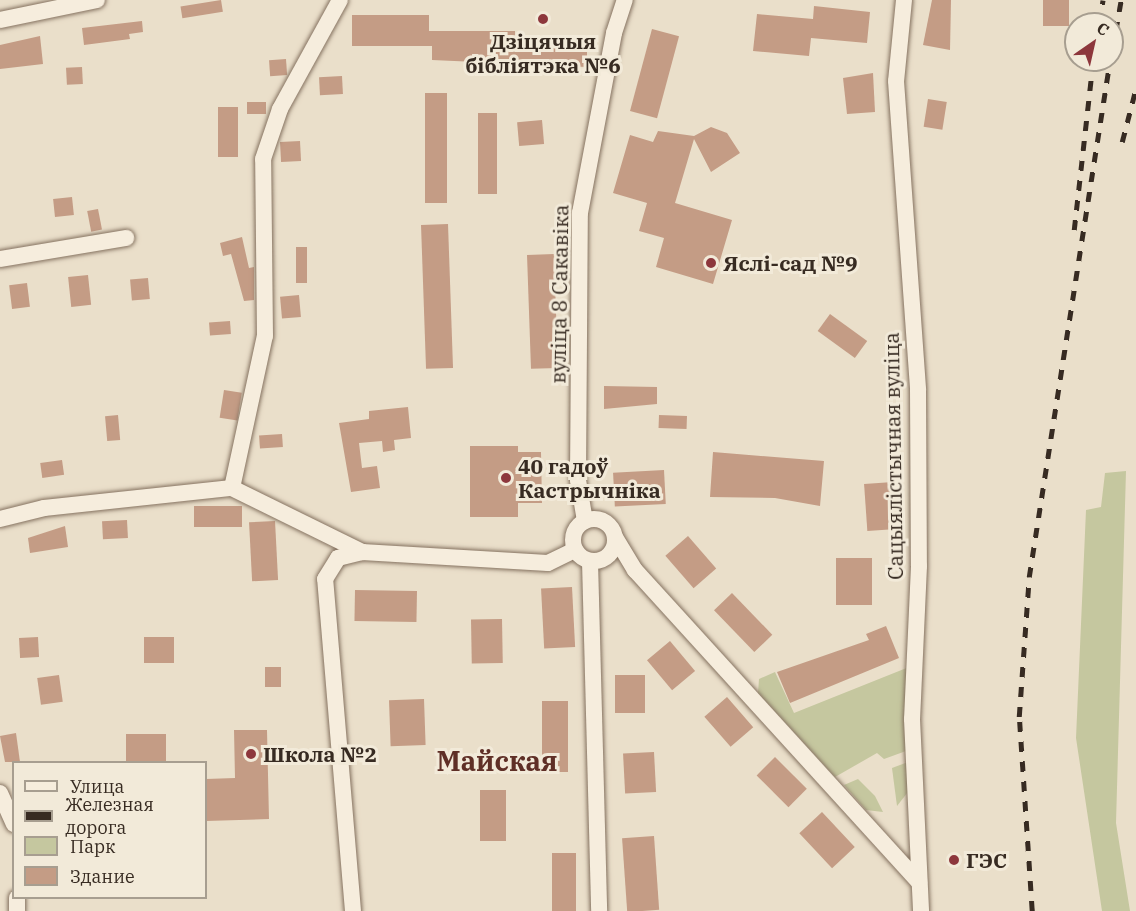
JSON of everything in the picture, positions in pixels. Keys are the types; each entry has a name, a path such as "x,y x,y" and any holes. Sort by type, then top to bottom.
{"street":[{"path":"0,20 28,7 97,0"},
{"path":"232,488 265,336 263,159 280,109 340,0"},
{"name":"вуліца 8 Сакавіка","path":"585,521 578,480 580,213 614,33 625,0"},
{"name":"Сацыялістычная вуліца","path":"904,0 896,81 918,390 919,566 912,719 921,911"},
{"path":"0,259 126,238"},
{"path":"0,519 44,508 232,488 362,552"},
{"path":"575,550 573,537 585,521 604,522 635,570 919,882"},
{"path":"594,561 609,555 615,537"},
{"path":"353,911 325,579 338,558 362,552 548,563 575,550"},
{"path":"575,550 594,561 635,570"},
{"path":"594,561 599,911"},
{"path":"0,793 12,820"}],"green space":[{"path":"1126,471 1116,823 1130,911 1102,911 1076,738 1086,510 1101,507 1105,473"},
{"path":"909,667 906,751 884,759 877,753 835,777 758,693 759,679 775,672 794,713"},
{"path":"908,762 908,792 897,806 892,768"},
{"path":"858,779 875,796 883,812 866,810 844,785"}],"building":[{"path":"221,0 223,12 182,18 181,6"},
{"path":"932,0 951,0 950,50 923,45"},
{"path":"1043,0 1069,0 1069,12 1064,12 1064,26 1043,26"},
{"path":"814,6 870,12 867,43 811,38 809,56 753,51 757,14 813,19"},
{"path":"352,15 429,15 429,31 515,31 515,40 587,41 587,67 432,60 432,46 352,46"},
{"path":"142,21 143,32 129,34 130,39 84,45 82,28"},
{"path":"652,29 679,36 657,118 630,111"},
{"path":"40,36 43,64 0,69 0,45"},
{"path":"286,59 287,75 270,76 269,60"},
{"path":"82,67 83,84 67,85 66,68"},
{"path":"873,73 875,112 847,114 843,78"},
{"path":"342,76 343,94 320,95 319,77"},
{"path":"425,93 447,93 447,203 425,203"},
{"path":"928,99 947,102 942,130 924,127"},
{"path":"247,102 266,102 266,114 247,114"},
{"path":"218,107 238,107 238,157 218,157"},
{"path":"478,113 497,113 497,194 478,194"},
{"path":"542,120 544,144 519,146 517,122"},
{"path":"711,127 727,133 740,153 711,172 694,139 675,203 732,220 713,284 656,267 664,238 639,231 647,203 613,193 630,135 653,142 658,131 694,136"},
{"path":"300,141 301,161 281,162 280,142"},
{"path":"72,197 74,215 55,217 53,199"},
{"path":"98,209 102,230 91,232 87,211"},
{"path":"448,224 453,368 426,369 421,225"},
{"path":"242,237 249,268 254,267 254,300 244,301 231,254 223,256 220,243"},
{"path":"296,247 307,247 307,283 296,283"},
{"path":"554,254 558,368 531,369 527,255"},
{"path":"88,275 91,305 71,307 68,277"},
{"path":"148,278 150,299 132,300 130,280"},
{"path":"27,283 30,307 12,309 9,285"},
{"path":"299,295 301,317 282,319 280,297"},
{"path":"830,314 867,341 855,358 818,331"},
{"path":"230,321 231,334 210,335 209,322"},
{"path":"604,386 657,387 657,404 604,409"},
{"path":"224,390 242,393 237,420 220,418"},
{"path":"408,407 411,438 394,440 395,450 383,452 382,441 359,443 362,468 377,466 380,488 351,492 339,423 369,419 369,411"},
{"path":"118,415 120,440 107,441 105,416"},
{"path":"659,415 687,416 687,429 659,428"},
{"path":"282,434 283,447 260,449 259,436"},
{"name":"40 гадоў Кастрычніка","path":"470,446 518,446 518,452 541,452 542,503 518,503 518,517 470,517"},
{"path":"713,452 824,461 820,506 775,498 710,497"},
{"path":"62,460 64,475 42,478 40,463"},
{"path":"664,470 666,504 615,507 613,473"},
{"path":"893,482 896,529 867,531 864,484"},
{"path":"194,506 242,506 242,527 194,527"},
{"path":"127,520 128,538 103,539 102,521"},
{"path":"275,521 278,580 252,581 249,522"},
{"path":"65,526 68,547 30,553 28,538"},
{"path":"688,536 716,568 694,588 665,556"},
{"path":"836,558 872,558 872,605 836,605"},
{"path":"572,587 575,647 544,649 541,589"},
{"path":"355,590 417,591 416,622 354,621"},
{"path":"732,593 772,635 754,652 714,610"},
{"path":"502,619 503,663 472,664 471,620"},
{"path":"886,626 899,658 790,703 777,672 869,640 866,634"},
{"path":"38,637 39,657 20,658 19,638"},
{"path":"144,637 174,637 174,663 144,663"},
{"path":"670,641 695,671 672,690 647,660"},
{"path":"265,667 281,667 281,687 265,687"},
{"path":"59,675 63,702 41,705 37,678"},
{"path":"615,675 645,675 645,713 615,713"},
{"path":"727,697 753,727 731,747 704,717"},
{"path":"424,699 426,745 391,746 389,700"},
{"path":"542,701 568,701 568,772 542,772"},
{"name":"Школа №2","path":"234,730 267,730 269,819 207,821 207,779 235,778"},
{"path":"16,733 20,761 5,762 0,736"},
{"path":"126,734 166,734 166,761 126,761"},
{"path":"654,752 656,792 625,794 623,754"},
{"path":"775,757 807,789 788,807 757,775"},
{"path":"480,790 506,790 506,841 480,841"},
{"path":"822,812 855,847 832,868 799,833"},
{"path":"654,836 659,910 627,911 622,838"},
{"path":"552,853 576,853 576,911 552,911"}],"railway":[{"path":"1101,12 1103,0"},
{"path":"1119,12 1121,0"},
{"path":"1074,230 1092,72"},
{"path":"1032,911 1019,717 1029,577 1108,72"},
{"path":"1122,142 1136,88"}],"place":[{"name":"Дзіцячыя бібліятэка №6","path":"543,19"},
{"name":"Яслі-сад №9","path":"711,263"},
{"name":"40 гадоў Кастрычніка","path":"506,478"},
{"name":"Школа №2","path":"251,754"},
{"name":"ГЭС","path":"954,860"}],"district":[{"name":"Майская","path":"497,761"}]}
